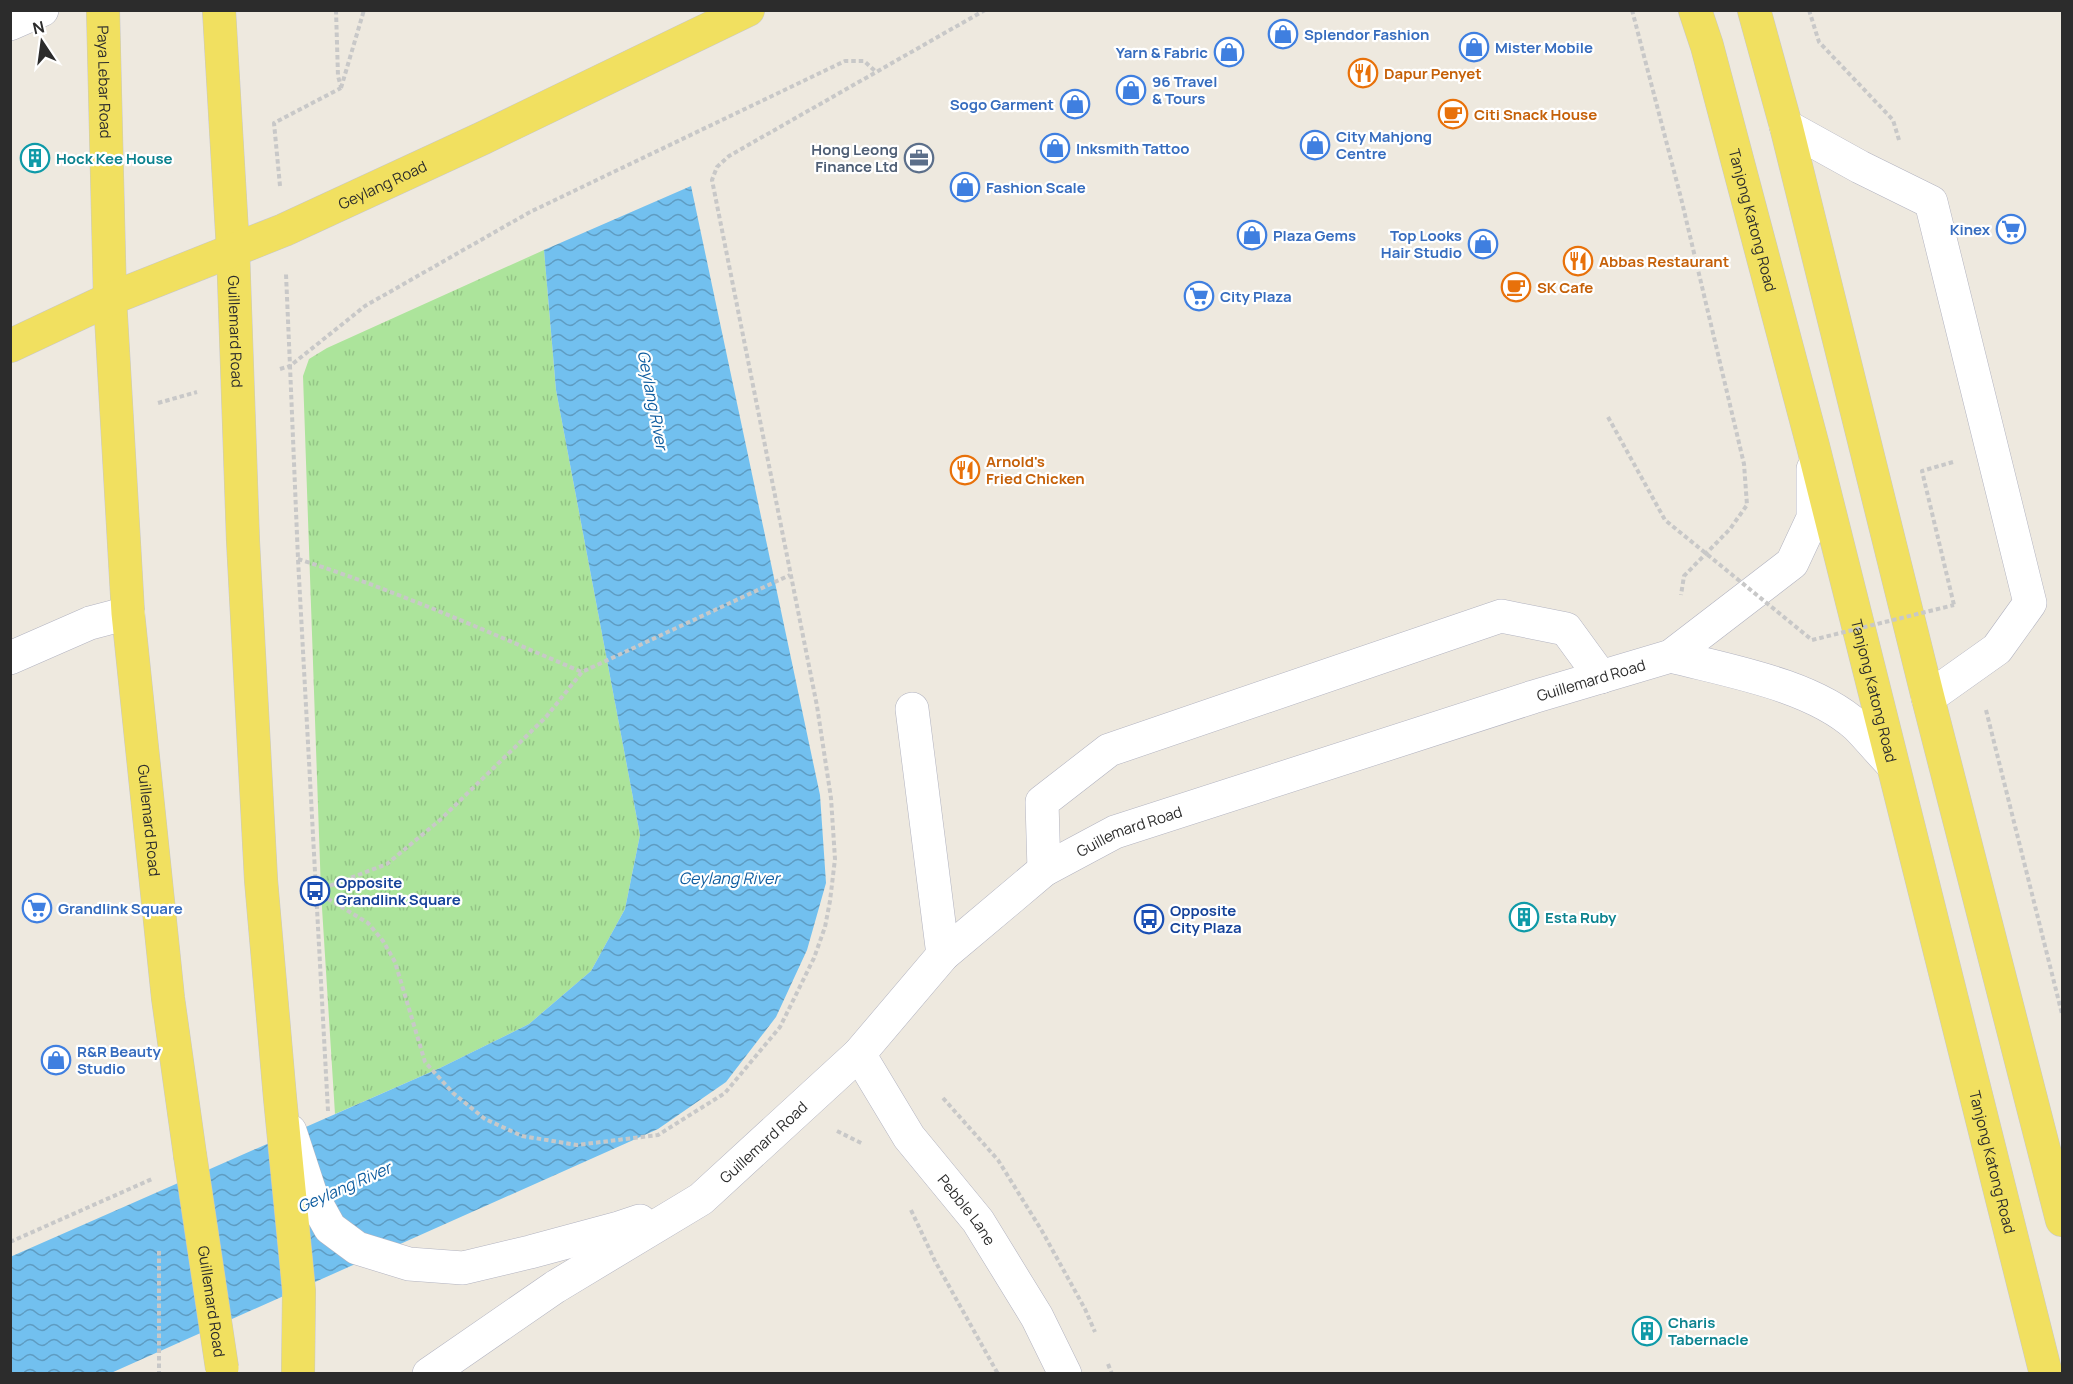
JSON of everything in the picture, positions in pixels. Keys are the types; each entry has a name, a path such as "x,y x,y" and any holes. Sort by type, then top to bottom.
{"main road":[{"name":"Paya Lebar Road","path":"103,10 110,299"},
{"path":"219,10 233,250"},
{"name":"Geylang Road","path":"10,346 110,299 293,226 483,138 748,10"},
{"name":"Tanjong Katong Road","path":"1695,10 1707,46 1813,446 2046,1374"},
{"path":"1754,10 2062,1220"},
{"name":"Guillemard Road","path":"233,250 243,541 261,880 299,1291 298,1374"},
{"name":"Guillemard Road","path":"110,299 128,613 168,998 222,1371"}],"street":[{"path":"10,24 42,10"},
{"path":"1785,126 1930,202 1939,236 2030,603 1997,649 1928,698"},
{"name":"Guillemard Road","path":"429,1374 555,1287 701,1199 859,1054 943,955 1044,870 1115,832 1671,656 1792,563 1813,518 1813,446"},
{"path":"10,658 90,623 128,613"},
{"path":"1044,870 1042,802 1109,750 1501,616 1566,629 1601,677"},
{"path":"1671,656 1780,685 1825,705 1856,726 1892,764"},
{"path":"912,709 943,955"},
{"name":"Pebble Lane","path":"859,1054 909,1137 978,1221 1037,1317 1065,1374"},
{"name":"Guillemard Road","path":"280,1098 310,1192 330,1228 357,1248 409,1264 463,1268 619,1228 701,1199"}],"path":[{"path":"336,10 338,76 341,88 364,10"},
{"path":"315,891 368,923 383,940 395,963 425,1062 453,1093 485,1119 522,1136 577,1145 658,1134 725,1093 780,1027 814,958 825,927 834,858 831,798 817,706 712,180 717,167 729,156 985,10"},
{"path":"1632,10 1681,198 1744,464 1747,506 1730,529 1684,576 1671,656"},
{"path":"327,1089 298,559 290,366 365,306 531,212 845,61 864,61 875,71"},
{"path":"1608,417 1665,520 1812,640 1954,605 1928,494"},
{"path":"298,559 416,601 582,672"},
{"path":"315,891 387,864 440,820 546,717 582,672 790,575"},
{"path":"831,1127 868,1147"},
{"path":"10,1242 159,1177"},
{"path":"911,1209 935,1262 998,1374"},
{"path":"159,1248 159,1374"}],"green space":[{"path":"544,250 556,390 640,835 625,909 591,971 529,1024 440,1068 335,1114 321,892 303,376 309,359 327,348"}],"water":[{"name":"Geylang River","path":"691,186 820,795 826,883 807,950 776,1017 726,1082 658,1129 111,1373 11,1373 10,1257 440,1068 529,1024 591,971 625,909 640,835 556,390 544,250"}],"place":[{"name":"Splendor Fashion","path":"1283,34"},
{"name":"Mister Mobile","path":"1474,47"},
{"name":"Yarn & Fabric","path":"1229,52"},
{"name":"Dapur Penyet","path":"1363,73"},
{"name":"96 Travel & Tours","path":"1131,90"},
{"name":"Sogo Garment","path":"1075,104"},
{"name":"Citi Snack House","path":"1453,114"},
{"name":"City Mahjong Centre","path":"1315,145"},
{"name":"Inksmith Tattoo","path":"1055,148"},
{"name":"Hock Kee House","path":"35,158"},
{"name":"Hong Leong Finance Ltd","path":"919,158"},
{"name":"Fashion Scale","path":"965,187"},
{"name":"Kinex","path":"2011,229"},
{"name":"Plaza Gems","path":"1252,235"},
{"name":"Top Looks Hair Studio","path":"1483,244"},
{"name":"Abbas Restaurant","path":"1578,261"},
{"name":"SK Cafe","path":"1516,287"},
{"name":"City Plaza","path":"1199,296"},
{"name":"Arnold's Fried Chicken","path":"965,470"},
{"name":"Opposite Grandlink Square","path":"315,891"},
{"name":"Grandlink Square","path":"37,908"},
{"name":"Esta Ruby","path":"1524,917"},
{"name":"Opposite City Plaza","path":"1149,919"},
{"name":"R&R Beauty Studio","path":"56,1060"},
{"name":"Charis Tabernacle","path":"1647,1331"}]}
